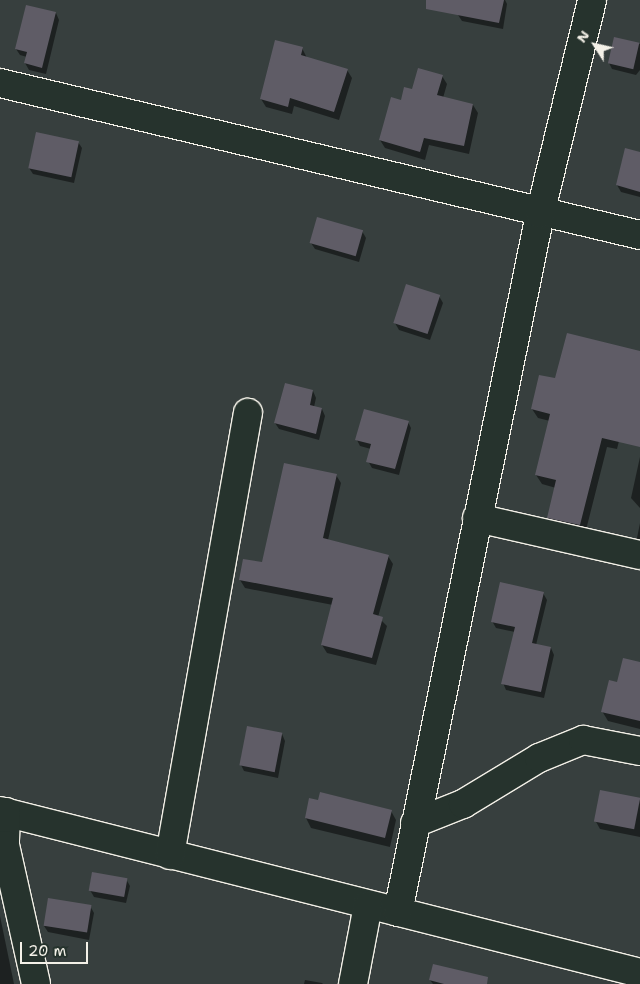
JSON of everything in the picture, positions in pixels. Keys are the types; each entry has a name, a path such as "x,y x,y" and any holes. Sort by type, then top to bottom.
{"street":[{"path":"398,912 540,214 592,0"},
{"path":"0,83 540,214 640,235"},
{"path":"170,855 248,413"},
{"path":"477,518 640,555"},
{"path":"415,823 463,804 539,758 583,740 640,751"},
{"path":"36,984 5,845 3,811 640,973"},
{"path":"354,984 368,904"}],"building":[{"path":"426,0 504,0 499,23 426,9"},
{"path":"26,5 56,12 42,68 24,63 27,52 15,49"},
{"path":"614,37 639,43 633,69 608,63"},
{"path":"275,40 303,47 301,55 348,69 334,112 290,98 288,107 260,99"},
{"path":"418,68 443,75 437,95 473,104 464,146 424,138 420,152 379,140 391,97 401,100 404,87 412,89"},
{"path":"36,132 79,141 71,177 28,168"},
{"path":"625,148 640,152 640,192 616,185"},
{"path":"317,217 363,230 356,256 310,243"},
{"path":"406,284 440,295 428,334 393,323"},
{"path":"567,333 640,351 640,447 602,438 580,525 547,518 556,480 535,475 550,414 531,409 539,375 555,378"},
{"path":"285,383 313,390 310,405 322,408 316,434 274,423"},
{"path":"364,409 409,421 395,469 366,462 371,444 355,440"},
{"path":"284,463 337,474 323,538 389,555 373,614 383,617 372,658 321,645 333,598 239,580 243,559 262,562"},
{"path":"500,582 544,592 532,643 551,647 541,692 501,684 515,627 491,622"},
{"path":"623,658 640,662 640,721 601,712 609,680 617,682"},
{"path":"247,726 282,733 275,772 239,765"},
{"path":"600,790 640,798 634,829 594,821"},
{"path":"320,792 392,810 385,838 305,818 309,798 318,800"},
{"path":"92,872 127,878 124,897 89,891"},
{"path":"48,898 91,905 87,933 44,926"},
{"path":"433,964 488,977 487,984 444,984 429,980"}]}
